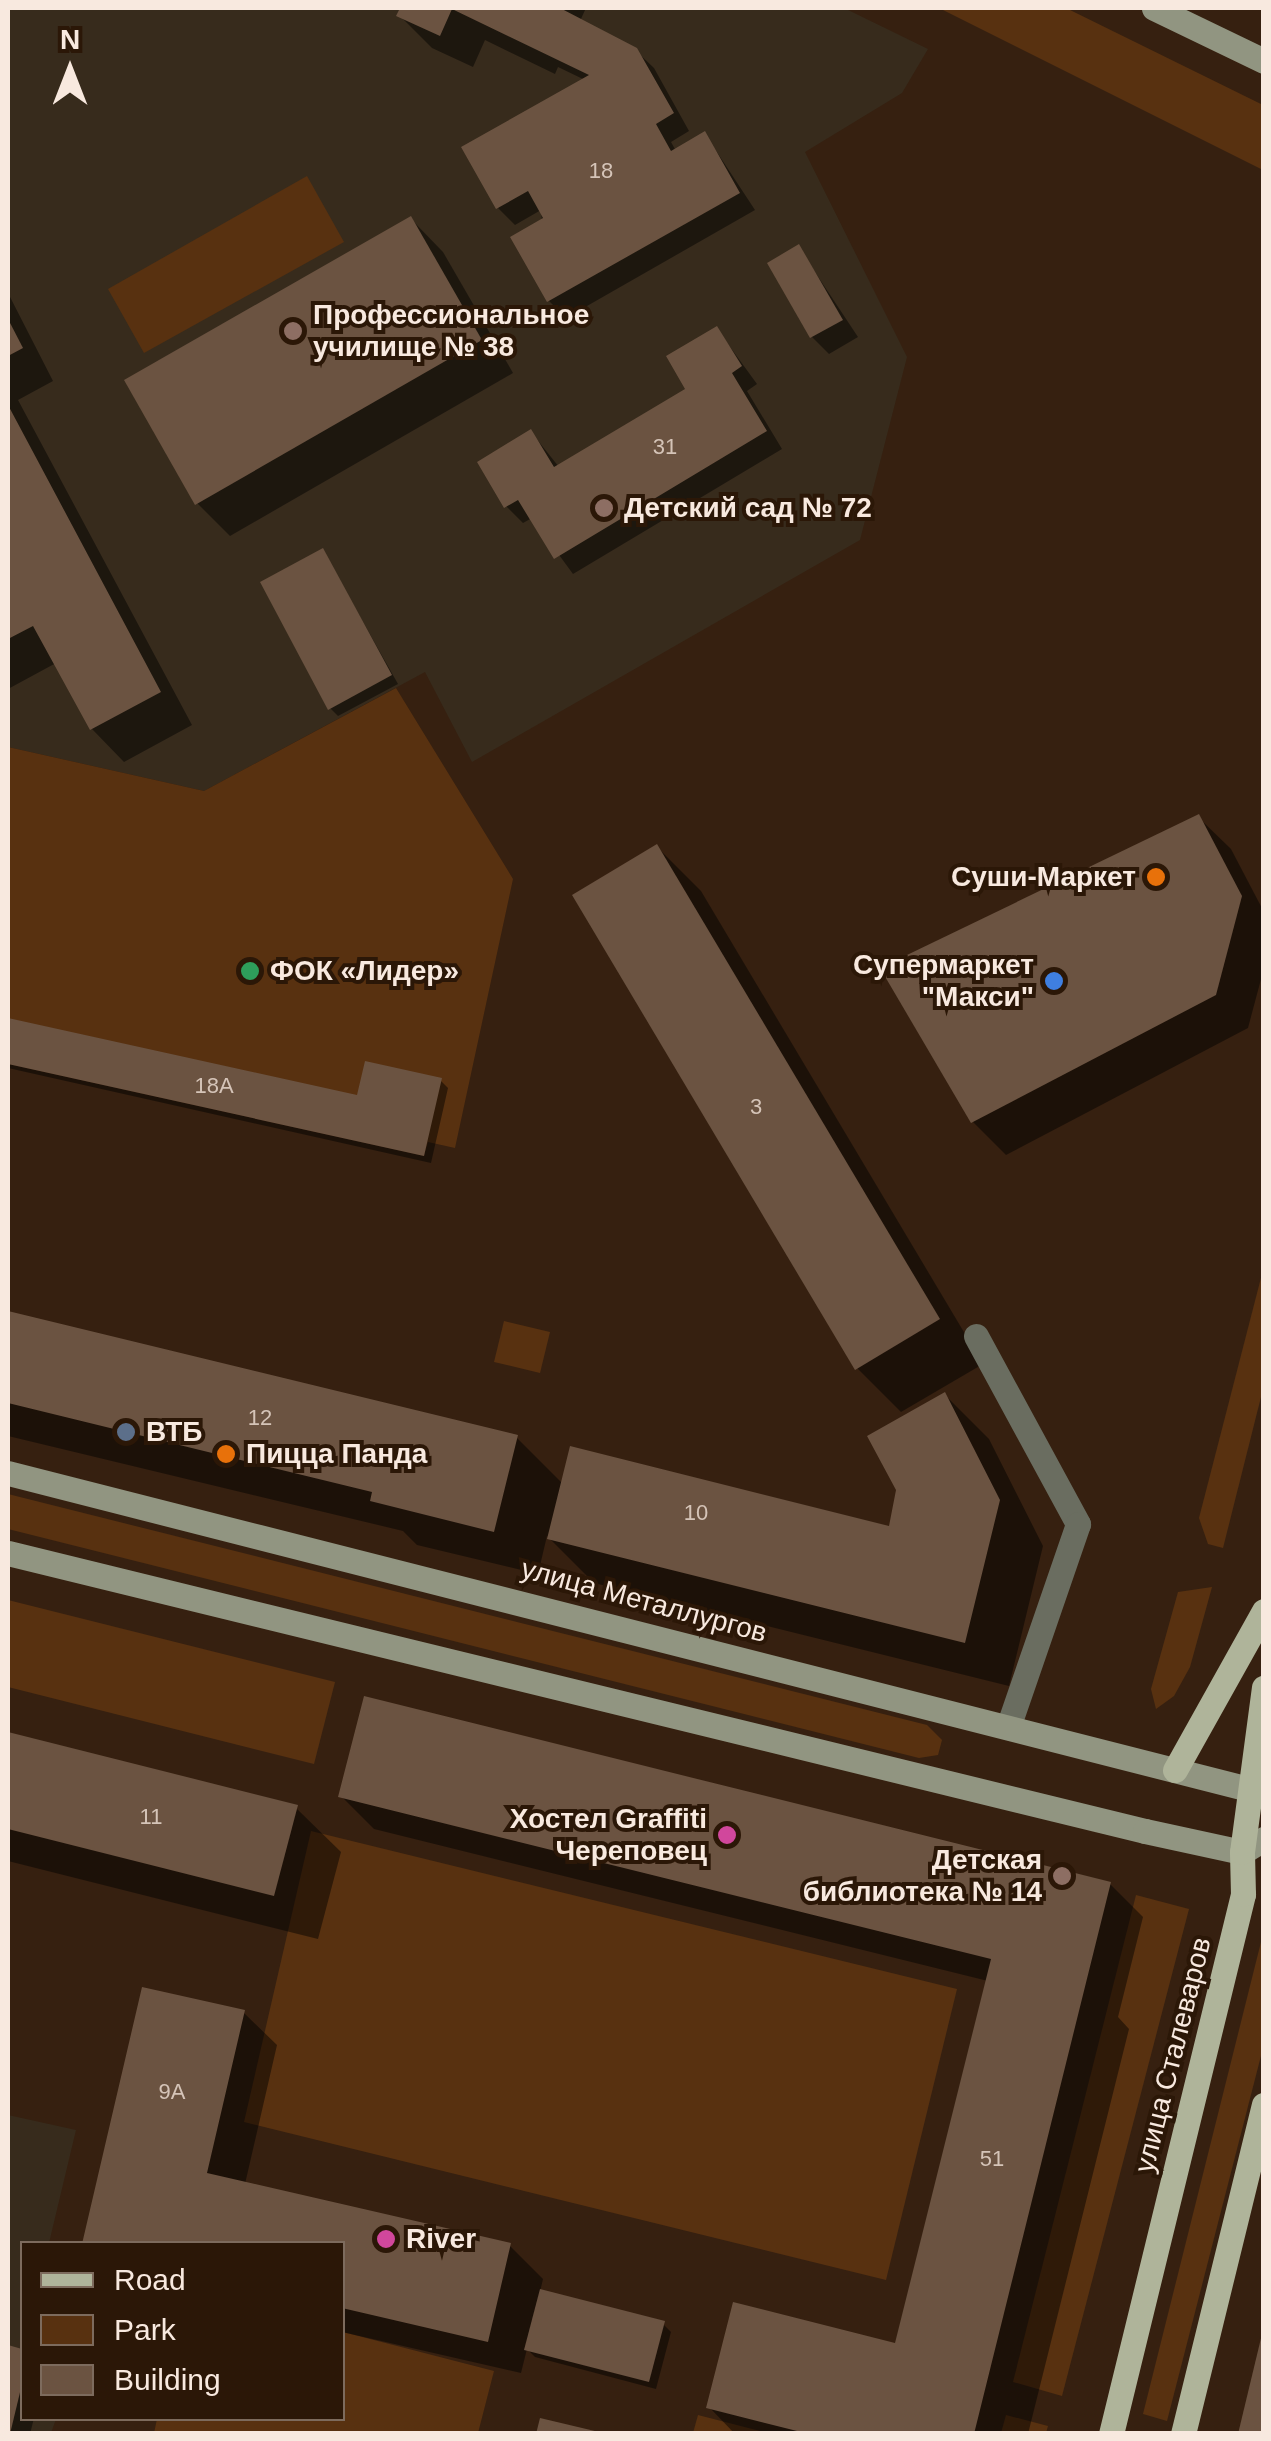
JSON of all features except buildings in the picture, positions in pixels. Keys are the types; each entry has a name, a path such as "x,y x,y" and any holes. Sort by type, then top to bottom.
{"main road":[{"path":"1175,1770 1264,1611"},
{"name":"улица Сталеваров","path":"1111,2434 1256,1849 1264,1686"},
{"path":"1183,2434 1264,2105"}],"street":[{"path":"1154,8 1264,61"},
{"path":"976,1336 1078,1524 1008,1727"},
{"name":"улица Металлургов","path":"8,1472 1257,1791"},
{"path":"8,1554 1256,1849"}],"shaded area":[{"name":"Профессиональное училище № 38","path":"8,8 844,8 928,49 902,93 805,152 907,357 860,540 472,762 425,672 204,791 8,747"},
{"path":"8,2115 76,2130 49,2241 20,2241 20,2421 55,2421 51,2433 8,2434"}],"green space":[{"path":"939,8 1066,8 1263,105 1263,170"},
{"path":"307,176 344,242 144,353 108,289"},
{"name":"ФОК «Лидер»","path":"396,688 513,879 455,1148 428,1142 424,1156 8,1064 8,747 204,791"},
{"path":"1263,1270 1263,1389 1223,1548 1208,1544 1199,1518"},
{"path":"504,1321 550,1332 540,1373 494,1362"},
{"path":"8,1494 927,1725 942,1740 938,1755 919,1758 8,1529"},
{"path":"1212,1587 1190,1667 1174,1696 1156,1709 1151,1689 1178,1592"},
{"path":"8,1600 335,1682 314,1764 8,1687"},
{"path":"311,1831 957,1989 886,2280 244,2122"},
{"path":"1136,1895 1189,1909 1062,2396 1013,2382"},
{"path":"1263,1934 1263,2048 1167,2421 1143,2414"},
{"path":"345,2333 494,2371 478,2433 154,2433 157,2421 345,2421"},
{"path":"698,2415 768,2433 693,2433"},
{"path":"1006,2415 1048,2426 1046,2433 1001,2433"}],"place":[{"name":"Профессиональное училище № 38","path":"293,331"},
{"name":"Детский сад № 72","path":"604,508"},
{"name":"Суши-Маркет","path":"1156,877"},
{"name":"ФОК «Лидер»","path":"250,971"},
{"name":"Супермаркет \"Макси\"","path":"1054,981"},
{"name":"ВТБ","path":"126,1432"},
{"name":"Пицца Панда","path":"226,1454"},
{"name":"Хостел Graffiti Череповец","path":"727,1835"},
{"name":"Детская библиотека № 14","path":"1062,1876"},
{"name":"River","path":"386,2239"}]}
